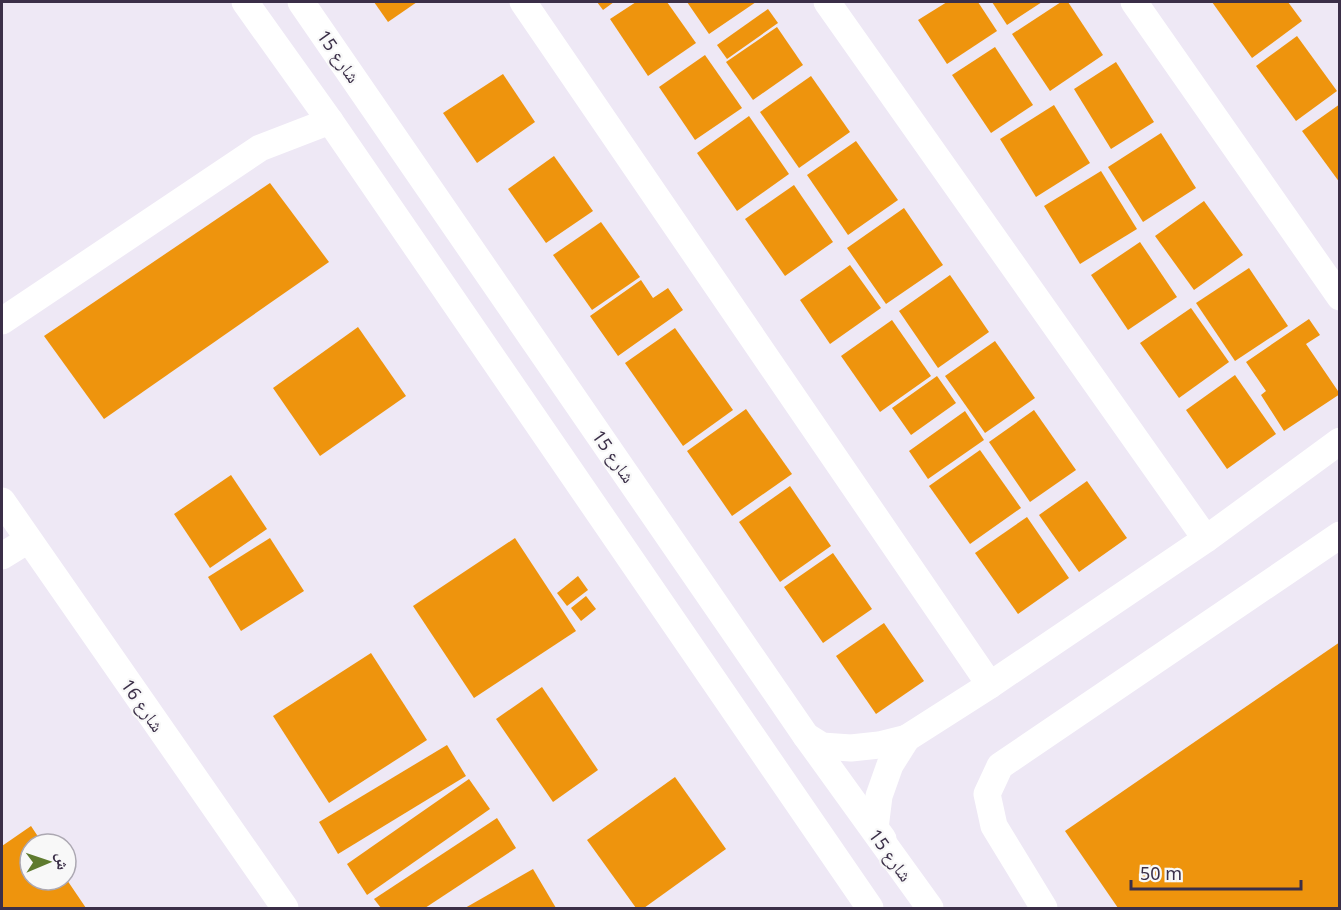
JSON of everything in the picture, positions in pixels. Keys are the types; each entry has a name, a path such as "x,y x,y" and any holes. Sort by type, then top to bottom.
{"street":[{"path":"245,2 330,122 870,909"},
{"name":"شارع 15","path":"301,2 806,736 931,909"},
{"path":"523,2 990,685"},
{"path":"828,2 1206,539"},
{"path":"1134,2 1340,297"},
{"path":"2,321 260,148 330,122"},
{"path":"806,736 822,746 851,748 879,745 907,738 990,685 1206,539 1340,441"},
{"name":"شارع 16","path":"2,501 285,909"},
{"path":"1044,909 994,826 987,794 1000,766 1340,535"},
{"path":"2,556 28,540"},
{"path":"907,738 890,765 879,796 875,828 931,909"}],"building":[{"path":"374,2 417,2 388,22"},
{"path":"597,2 614,2 603,10"},
{"path":"636,2 667,2 696,43 648,76 610,19"},
{"path":"687,2 756,2 709,34"},
{"path":"947,2 978,2 997,31 947,64 918,20"},
{"path":"992,2 1042,2 1007,25"},
{"path":"1061,2 1068,2 1103,55 1050,91 1012,34"},
{"path":"1212,2 1288,2 1302,21 1252,58"},
{"path":"768,9 778,23 727,59 717,45"},
{"path":"777,27 803,65 753,100 726,62"},
{"path":"1297,36 1337,91 1296,121 1256,66"},
{"path":"995,47 1033,105 991,133 952,75"},
{"path":"705,55 742,108 695,140 659,87"},
{"path":"1116,62 1154,122 1111,149 1074,89"},
{"path":"503,74 535,122 477,163 443,113"},
{"path":"811,76 850,132 799,168 760,112"},
{"path":"1340,104 1340,183 1302,131"},
{"path":"1054,105 1090,163 1036,197 1000,139"},
{"path":"749,116 789,174 737,211 697,153"},
{"path":"1161,133 1196,188 1143,222 1108,167"},
{"path":"856,141 898,200 848,235 807,175"},
{"path":"554,156 593,211 546,243 508,189"},
{"path":"1101,171 1137,229 1080,264 1044,206"},
{"path":"270,183 329,262 104,419 44,336"},
{"path":"794,185 833,242 785,276 745,219"},
{"path":"1204,201 1243,255 1194,290 1155,236"},
{"path":"904,208 943,265 886,304 847,248"},
{"path":"601,222 640,277 592,310 553,255"},
{"path":"1140,242 1177,297 1128,330 1091,275"},
{"path":"850,265 881,308 830,344 800,300"},
{"path":"1249,268 1288,326 1235,361 1196,303"},
{"path":"950,275 989,332 938,368 899,311"},
{"path":"641,280 653,298 668,288 683,310 618,356 590,316"},
{"path":"1191,308 1229,362 1179,398 1140,343"},
{"path":"1309,319 1320,335 1306,344 1340,394 1284,431 1261,395 1266,391 1246,362"},
{"path":"892,320 931,376 880,412 841,356"},
{"path":"358,327 406,396 320,456 273,388"},
{"path":"675,328 733,410 683,446 625,363"},
{"path":"995,341 1035,398 985,433 945,376"},
{"path":"1235,375 1276,434 1227,469 1186,410"},
{"path":"937,376 956,403 911,435 892,408"},
{"path":"746,409 792,474 732,516 687,451"},
{"path":"1034,410 1076,470 1030,502 989,442"},
{"path":"965,411 984,440 928,479 909,451"},
{"path":"980,450 1021,508 970,544 929,486"},
{"path":"231,475 267,529 210,568 174,514"},
{"path":"1087,481 1127,538 1079,572 1039,515"},
{"path":"790,486 831,546 780,582 739,522"},
{"path":"1027,517 1069,578 1018,614 975,553"},
{"path":"270,538 304,591 241,631 208,577"},
{"path":"515,538 576,631 474,698 413,606"},
{"path":"833,553 872,609 823,643 784,587"},
{"path":"578,576 588,590 567,606 557,593"},
{"path":"586,596 596,609 581,621 571,608"},
{"path":"884,623 924,681 876,714 836,656"},
{"path":"1340,642 1340,908 1118,908 1065,831"},
{"path":"371,653 427,740 329,803 273,716"},
{"path":"542,687 598,770 553,802 496,719"},
{"path":"447,745 466,776 338,854 319,822"},
{"path":"675,777 726,849 644,908 636,908 587,840"},
{"path":"469,779 490,809 367,895 347,864"},
{"path":"497,818 516,848 425,908 381,908 374,899"},
{"path":"31,826 35,832 22,832"},
{"path":"18,835 18,892 75,892 86,908 2,908 2,846"},
{"path":"533,869 556,908 465,908"}]}
